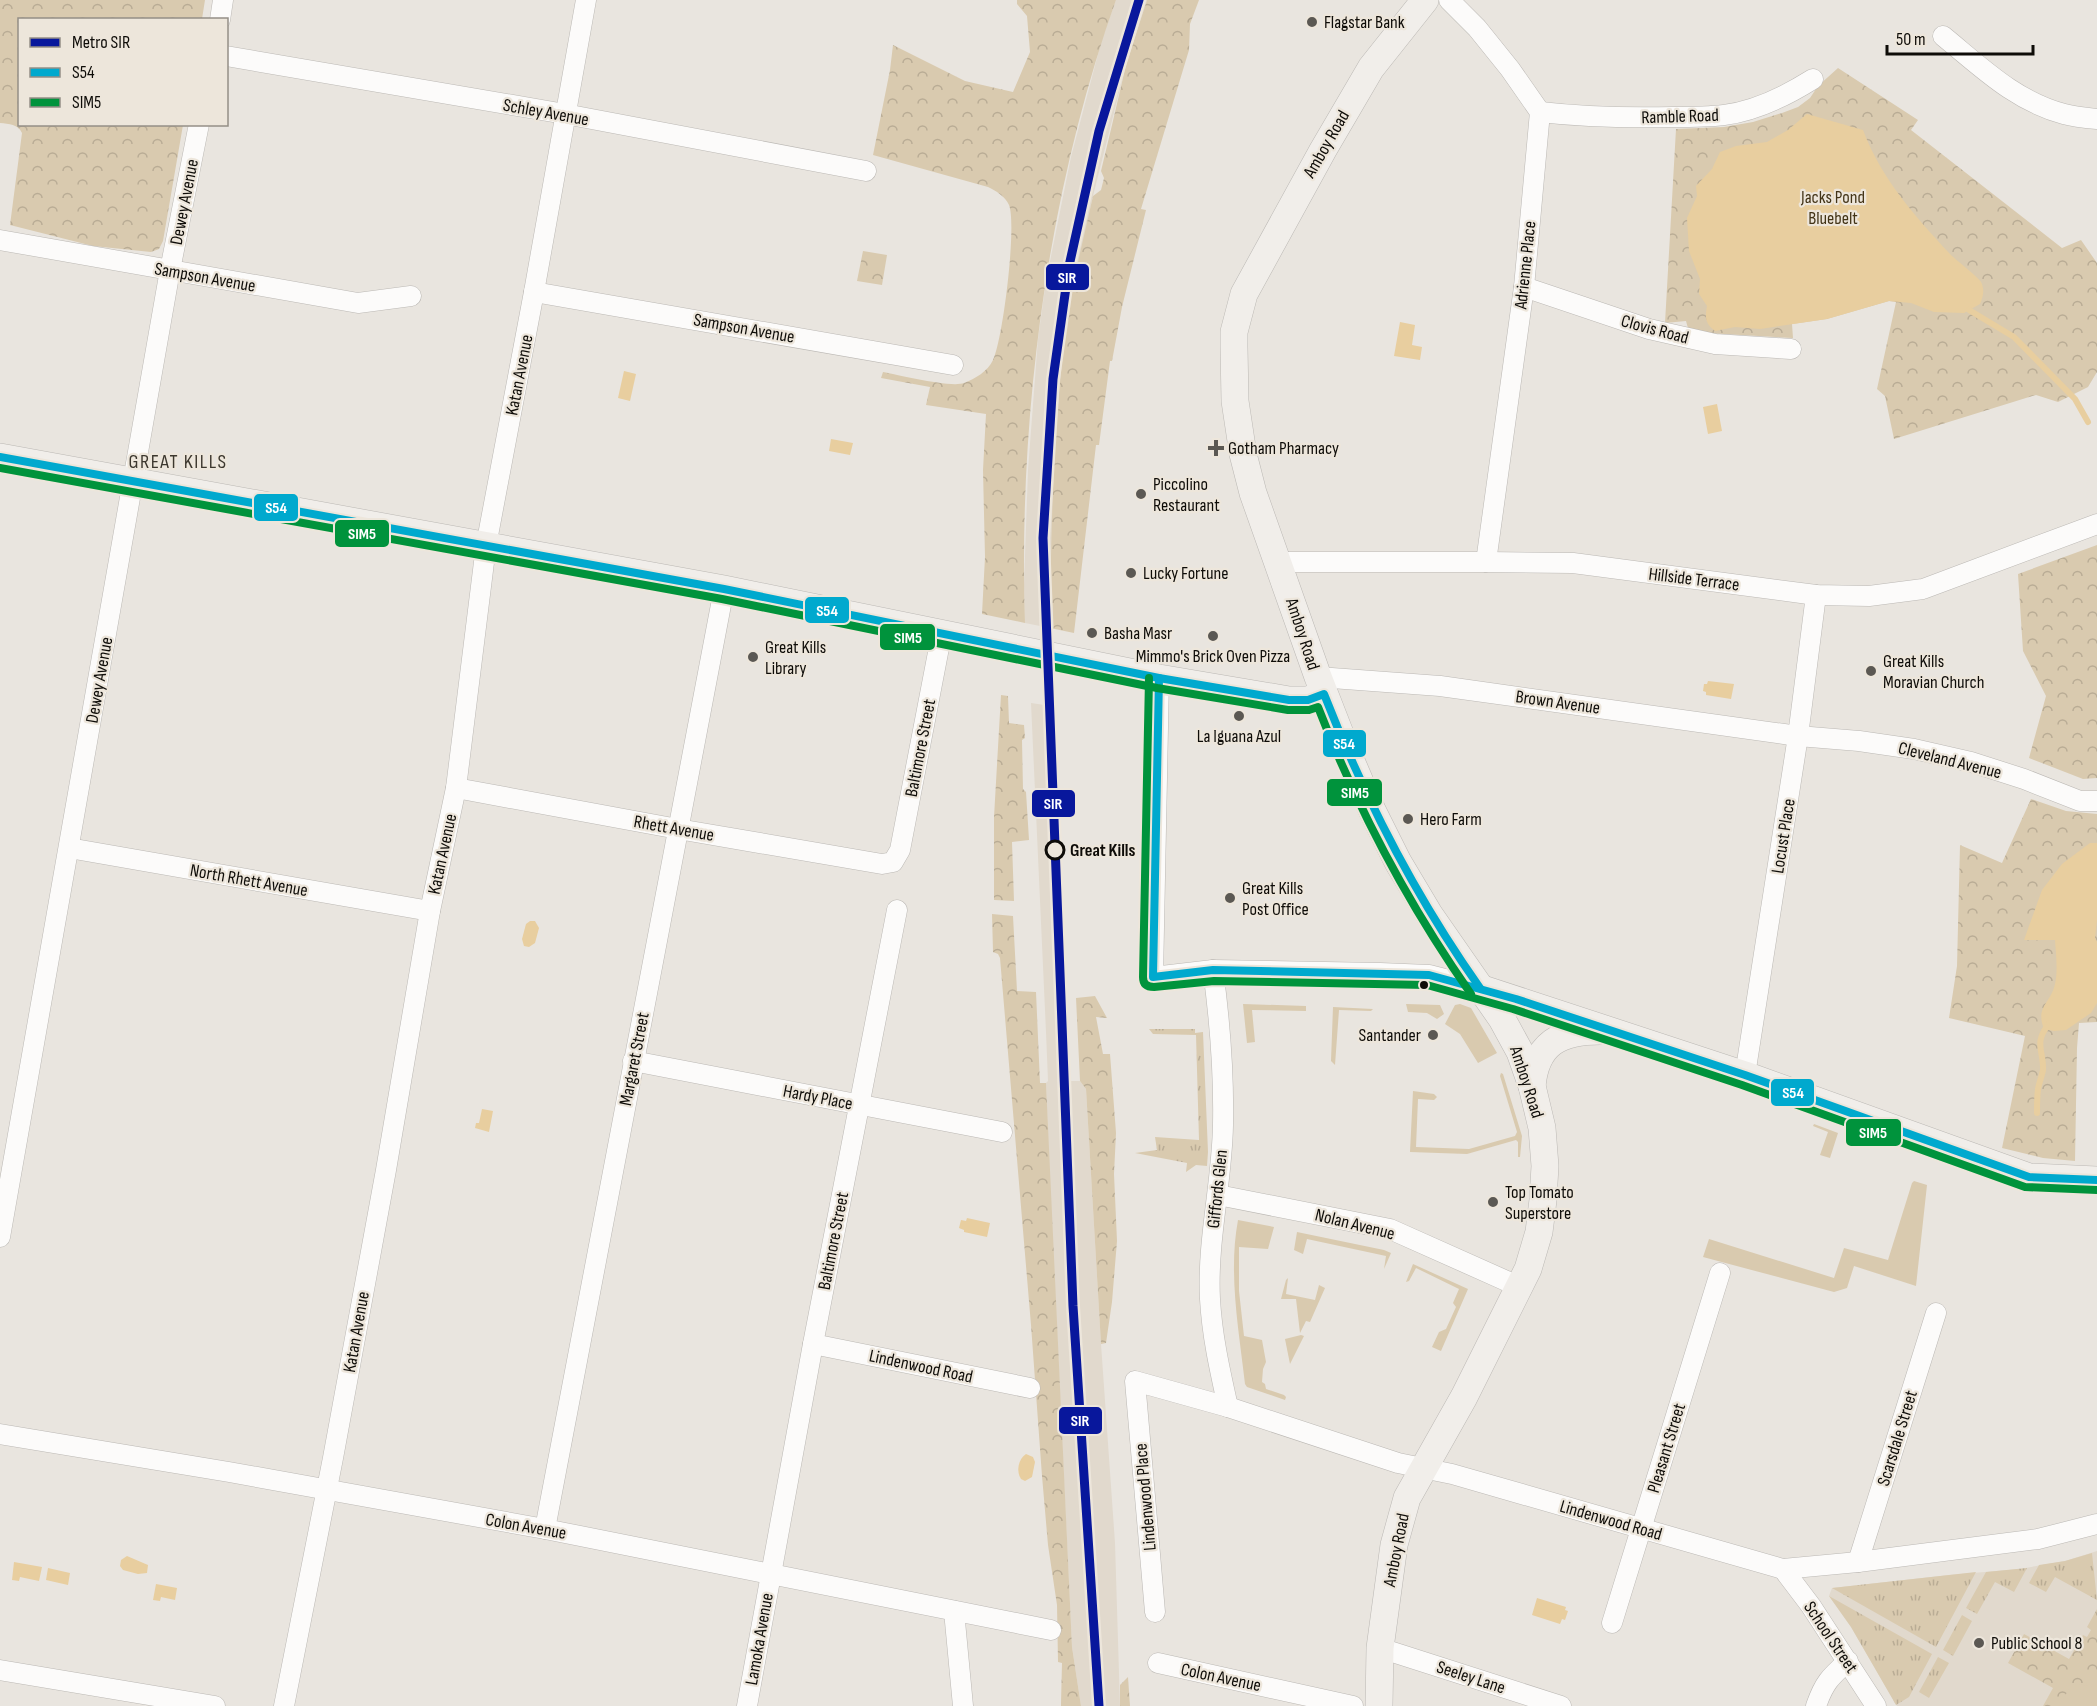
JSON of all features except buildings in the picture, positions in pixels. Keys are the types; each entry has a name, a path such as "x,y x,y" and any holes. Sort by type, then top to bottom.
{"street":[{"path":"220,18 223,0"},
{"name":"Katan Avenue","path":"284,1706 328,1489 430,911 456,788 486,546 586,0"},
{"name":"Amboy Road","path":"1378,1706 1380,1648 1394,1545 1407,1498 1464,1397 1528,1269 1539,1232 1543,1200 1545,1166 1542,1128 1532,1086 1520,1052 1502,1019 1429,914 1398,862 1372,810 1321,685 1253,493 1243,454 1235,401 1234,347 1238,313 1253,277 1371,68 1425,0"},
{"path":"1449,0 1477,28 1510,69 1540,112"},
{"path":"1943,36 2014,94 2041,107 2066,115 2097,119"},
{"name":"Schley Avenue","path":"228,56 565,114 866,171"},
{"name":"Ramble Road","path":"1540,112 1615,118 1725,115 1760,106 1790,93 1812,79"},
{"name":"Adrienne Place","path":"1486,561 1524,287 1540,112"},
{"name":"Dewey Avenue","path":"0,1237 170,270 199,126"},
{"name":"Sampson Avenue","path":"0,240 358,303 411,296"},
{"name":"Clovis Road","path":"1524,287 1649,329 1715,344 1791,349"},
{"name":"Sampson Avenue","path":"534,292 953,365"},
{"path":"0,457 724,589 1160,678 1289,700 1308,700 1321,685"},
{"name":"Hillside Terrace","path":"1279,562 1486,561 1573,564 1816,595 1869,596 1923,589 2097,524"},
{"name":"Margaret Street","path":"545,1529 724,589"},
{"name":"Locust Place","path":"1745,1076 1798,736 1816,595"},
{"name":"Baltimore Street","path":"893,862 900,850 942,632"},
{"path":"1160,678 1154,977 1213,970 1429,975 1480,988 1745,1076 2029,1177 2097,1180"},
{"name":"Brown Avenue","path":"1321,685 1440,686 1798,736"},
{"name":"Cleveland Avenue","path":"1798,736 1859,741 1914,749 1971,762 2080,801 2097,801"},
{"name":"Rhett Avenue","path":"456,788 882,864 893,862"},
{"name":"North Rhett Avenue","path":"69,848 430,911"},
{"name":"Baltimore Street","path":"771,1573 897,910"},
{"name":"Giffords Glen","path":"1213,970 1222,1050 1223,1126 1218,1195 1211,1246 1210,1298 1216,1351 1228,1407"},
{"path":"1532,1086 1538,1060 1553,1042 1576,1032 1611,1031"},
{"name":"Hardy Place","path":"633,1061 1002,1132"},
{"name":"Nolan Avenue","path":"1218,1195 1390,1230 1520,1287"},
{"name":"Pleasant Street","path":"1612,1623 1720,1273"},
{"name":"Scarsdale Street","path":"1858,1562 1936,1313"},
{"name":"Lindenwood Road","path":"813,1344 1030,1388"},
{"name":"Lindenwood Road","path":"1135,1381 1228,1407 1398,1463 1452,1474 1783,1569 1858,1562 2038,1539 2097,1524"},
{"name":"Lindenwood Place","path":"1135,1381 1155,1612"},
{"name":"Colon Avenue","path":"0,1434 328,1489 545,1529 1050,1630"},
{"name":"School Street","path":"1783,1569 1848,1661 1876,1706"},
{"name":"Lamoka Avenue","path":"747,1706 771,1573"},
{"path":"954,1611 963,1706"},
{"name":"Seeley Lane","path":"1380,1648 1561,1706"},
{"path":"1816,1706 1822,1687 1829,1677 1848,1661"},
{"name":"Colon Avenue","path":"1158,1663 1353,1706"},
{"path":"0,1670 215,1706"}],"shaded area":[{"path":"1116,0 1147,0 1126,65 1093,196 1067,319 1053,491 1050,628 1025,623 1028,470 1038,339 1046,281 1071,157 1102,39"},
{"path":"1807,114 1863,130 1880,165 1900,196 1950,254 1981,282 1983,293 1980,304 1964,313 1934,312 1911,303 1889,301 1827,319 1760,329 1735,327 1715,331 1709,325 1706,320 1707,306 1699,294 1700,279 1689,251 1687,218 1697,196 1696,186 1712,169 1720,152 1736,146 1767,142 1788,130"},
{"path":"1400,322 1415,325 1412,345 1422,347 1420,360 1394,356"},
{"path":"624,371 636,374 630,401 618,398"},
{"path":"1717,404 1722,431 1708,434 1703,407"},
{"path":"831,439 853,443 850,455 829,451"},
{"path":"1708,681 1734,684 1731,699 1706,695 1703,691 1704,684"},
{"path":"1031,703 1051,706 1052,703 1056,704 1070,1081 1080,1081 1086,1089 1115,1543 1120,1706 1081,1706 1072,1647 1049,1165 1046,1083 1048,1081"},
{"path":"2090,843 2097,843 2095,938 2097,942 2097,1003 2091,1013 2066,1030 2044,1029 2042,1010 2056,979 2055,940 2024,940 2042,890 2062,864"},
{"path":"535,921 539,928 535,943 529,947 524,946 522,939 526,924"},
{"path":"482,1109 493,1111 489,1132 475,1128 476,1123 479,1123"},
{"path":"967,1218 990,1223 987,1237 964,1232 959,1228 961,1220 966,1221"},
{"path":"1026,1454 1033,1457 1035,1462 1032,1477 1025,1481 1019,1476 1018,1469 1021,1459"},
{"name":"Public School 8","path":"2097,1551 2097,1706 1897,1706 1851,1627 1829,1596 1832,1588 2020,1569 2065,1561"},
{"path":"127,1556 148,1565 147,1573 138,1574 123,1570 120,1566 121,1560"},
{"path":"14,1562 42,1567 39,1581 20,1577 19,1581 12,1580"},
{"path":"48,1568 70,1573 68,1585 46,1580"},
{"path":"156,1584 177,1588 175,1600 161,1597 160,1601 153,1600"},
{"path":"1537,1598 1566,1607 1565,1610 1568,1611 1565,1620 1562,1619 1560,1624 1532,1615"}],"green space":[{"path":"0,0 205,0 202,18 18,18 18,126 183,126 163,241 159,249 151,252 93,246 10,225 22,133 16,126 0,123"},
{"path":"1017,0 1116,0 1092,74 1072,150 1055,228 1042,307 1027,466 1024,545 1025,623 982,614 985,557 983,470 986,414 926,405 930,387 881,378 883,372 937,383 957,384 977,377 991,364 1001,330 1008,282 1011,235 1009,205 1003,196 988,187 873,155 893,45 965,81 1013,92 1030,52 1027,16 1017,4"},
{"path":"1147,0 1199,0 1190,24 1189,50 1141,209 1146,210 1122,307 1112,361 1110,361 1099,445 1096,445 1074,633 1050,628 1054,474 1062,359 1072,290 1093,196 1101,190 1104,178 1101,171 1126,65"},
{"name":"Jacks Pond Bluebelt","path":"1838,68 1918,120 1911,130 2062,248 2081,240 2097,263 2097,372 2088,387 2058,402 2036,395 1894,439 1885,396 1877,389 1896,302 1889,301 1827,319 1792,324 1793,338 1689,332 1686,321 1665,323 1676,129 1724,127 1753,122 1798,107 1810,98 1818,86"},
{"path":"863,251 887,255 882,285 857,281"},
{"path":"2097,545 2097,778 2083,779 2029,758 2046,696 2023,651 2018,574"},
{"path":"1001,695 1008,696 1009,723 1024,725 1025,738 1022,740 1023,789 1026,792 1029,840 1012,842 1014,901 994,900 994,817"},
{"path":"2031,799 2066,811 2097,814 2097,1022 2079,1023 2075,1161 2043,1158 2002,1148 2025,1036 1949,1018 1957,966 1960,845 2002,863"},
{"path":"992,914 1013,916 1017,991 1036,992 1040,1083 1046,1083 1072,1647 1081,1706 1061,1706 1062,1663 1058,1662 1057,1605 1048,1545 1000,958 993,952"},
{"path":"1095,996 1107,1018 1096,1017 1103,1054 1110,1054 1116,1133 1114,1174 1117,1241 1106,1343 1101,1344 1086,1089 1080,1081 1076,998"},
{"path":"1243,1004 1306,1006 1306,1011 1252,1010 1255,1042 1247,1043"},
{"path":"1406,1004 1440,1005 1444,1014 1437,1019 1427,1013 1408,1012"},
{"path":"1460,1004 1471,1008 1497,1053 1478,1063 1460,1034 1445,1024 1455,1005"},
{"path":"1333,1007 1373,1009 1371,1011 1339,1010 1335,1065 1331,1061"},
{"path":"1149,1029 1195,1029 1195,1033 1203,1032 1207,1166 1196,1165 1186,1172 1187,1163 1135,1153 1157,1150 1155,1137 1199,1140 1196,1035 1153,1034"},
{"path":"1501,1073 1522,1136 1520,1157 1518,1157 1516,1140 1467,1154 1410,1152 1413,1091 1434,1094 1437,1097 1434,1100 1418,1099 1416,1147 1469,1149 1515,1136 1517,1132"},
{"path":"1814,1124 1838,1133 1830,1158 1820,1155 1828,1132 1813,1126"},
{"path":"1914,1181 1927,1185 1916,1286 1854,1266 1847,1288 1834,1292 1703,1257 1709,1239 1834,1278 1844,1248 1888,1260"},
{"path":"1238,1220 1274,1227 1268,1249 1239,1247 1239,1291 1244,1336 1262,1340 1266,1362 1262,1382 1266,1389 1284,1395 1285,1400 1247,1387 1245,1384 1234,1281"},
{"path":"1297,1232 1391,1253 1384,1269 1386,1256 1307,1239 1303,1254 1294,1250"},
{"path":"1413,1264 1468,1289 1441,1351 1432,1347 1439,1332 1446,1329 1456,1307 1453,1303 1459,1289 1416,1268 1409,1281 1406,1282"},
{"path":"1288,1278 1286,1294 1315,1300 1319,1285 1325,1288 1310,1322 1306,1321 1300,1333 1296,1299 1281,1299"},
{"path":"1304,1336 1290,1364 1285,1339"},
{"path":"2092,1553 2097,1600 2055,1577 2046,1592 2029,1583 2039,1565 2065,1561"},
{"path":"2027,1568 2014,1592 1995,1582 1977,1614 1966,1608 1986,1572"},
{"path":"1976,1572 1936,1647 1832,1588"},
{"path":"1829,1596 1932,1654 1909,1697 1896,1705 1851,1627"},
{"path":"2097,1609 2097,1706 2043,1706 2053,1688 2008,1663 2024,1634 2069,1659 2083,1635 2087,1637 2091,1630 2087,1627"},
{"path":"1962,1615 1972,1621 1953,1656 1943,1650"},
{"path":"1938,1657 1949,1663 1929,1698 1919,1692"},
{"path":"1128,1677 1130,1706 1120,1706 1120,1685"},
{"path":"2074,1684 2097,1687 2097,1706 2059,1706 2069,1689 2066,1686"}],"waterway":[{"path":"1969,310 2014,337 2075,399 2088,422"},
{"path":"2037,1113 2038,1089 2043,1070 2040,1042 2049,1024"}],"metro line":[{"name":"SIR","path":"1099,1706 1073,1306 1043,538 1053,379 1069,266 1099,131 1139,0"}],"transit line":[{"name":"S54","path":"0,457 724,589 1159,678 1289,700 1308,700 1324,694 1374,809 1393,846 1434,918 1480,988"},
{"name":"SIM5","path":"0,468 722,599 1157,688 1288,710 1309,710 1318,707 1367,819 1405,891 1471,994"},
{"name":"SIM5","path":"1149,678 1143,977 1147,986 1214,981 1427,985 1513,1009 1742,1085 2025,1187 2097,1190"},
{"name":"S54","path":"1159,678 1153,977 1213,970 1429,975 1516,999 1745,1075 2029,1177 2097,1180"}],"place":[{"name":"Flagstar Bank","path":"1312,22"},
{"name":"Gotham Pharmacy","path":"1216,448"},
{"name":"Piccolino Restaurant","path":"1141,494"},
{"name":"Lucky Fortune","path":"1131,573"},
{"name":"Basha Masr","path":"1092,633"},
{"name":"Mimmo's Brick Oven Pizza","path":"1213,636"},
{"name":"Great Kills Library","path":"753,657"},
{"name":"Great Kills Moravian Church","path":"1871,671"},
{"name":"La Iguana Azul","path":"1239,716"},
{"name":"Hero Farm","path":"1408,819"},
{"name":"Great Kills","path":"1055,850"},
{"name":"Great Kills Post Office","path":"1230,898"},
{"name":"Santander","path":"1433,1035"},
{"name":"Top Tomato Superstore","path":"1493,1202"},
{"name":"Public School 8","path":"1979,1643"}],"district":[{"name":"GREAT KILLS","path":"178,461"}]}
